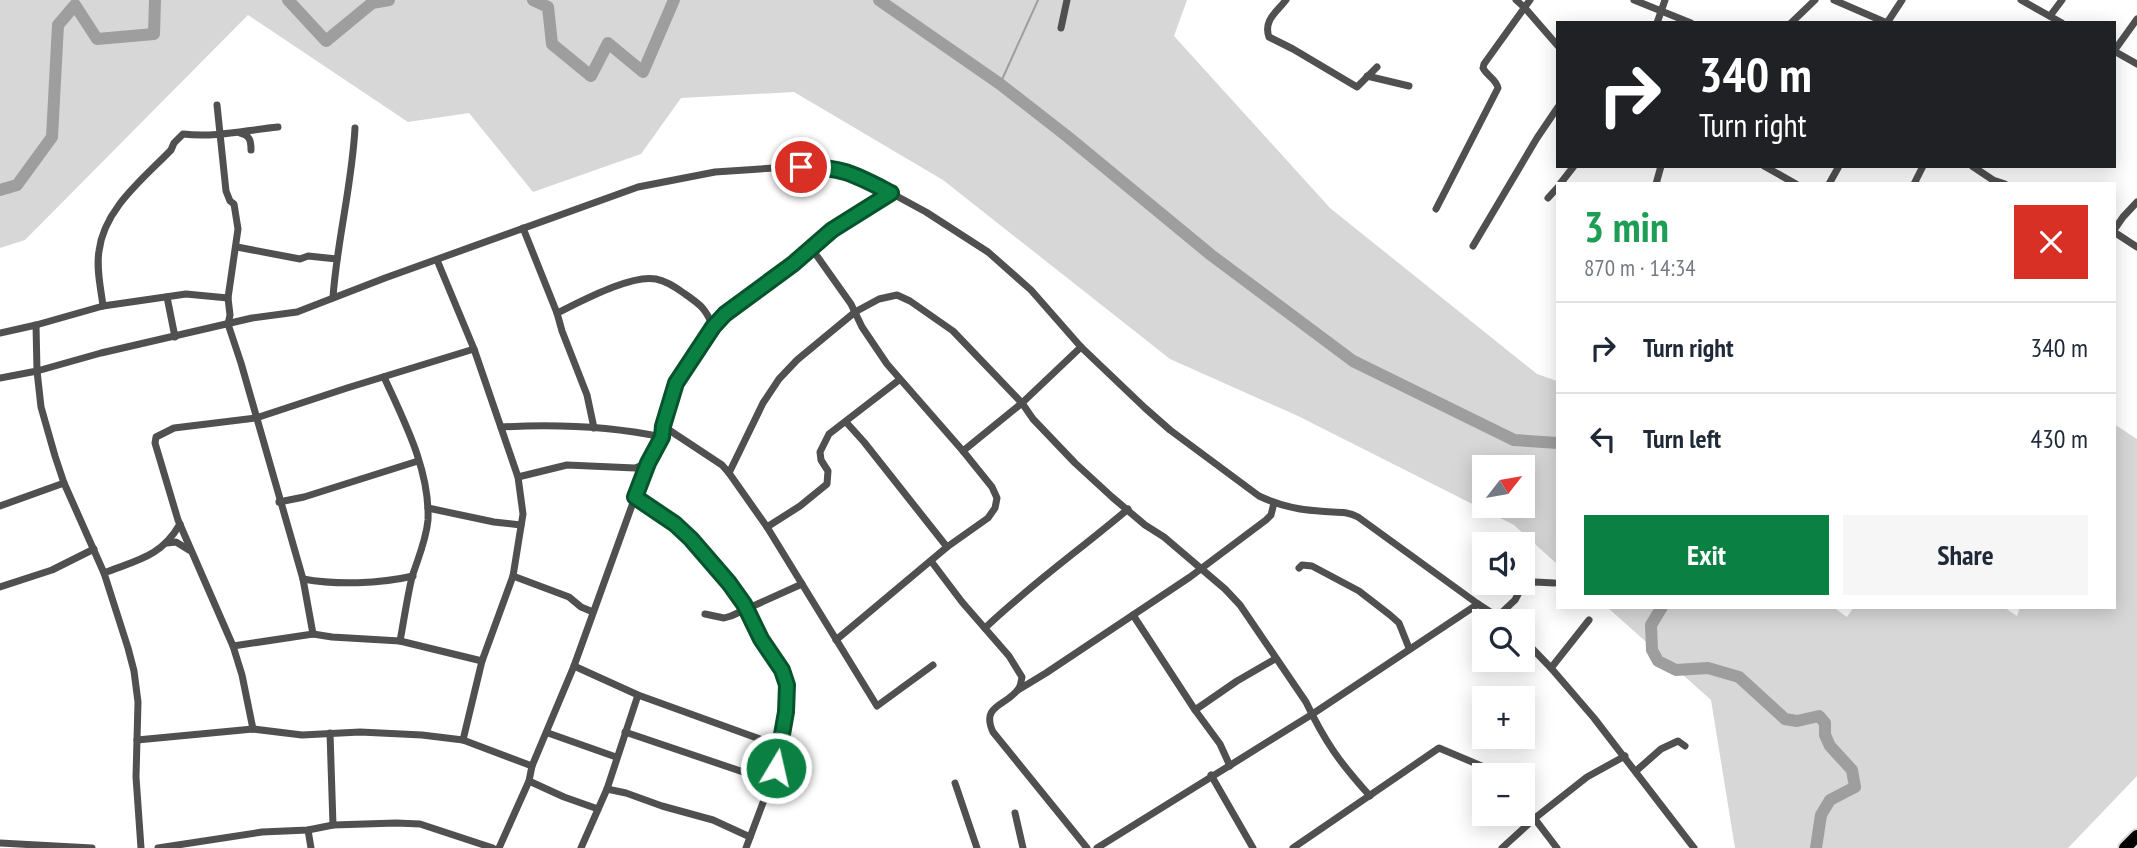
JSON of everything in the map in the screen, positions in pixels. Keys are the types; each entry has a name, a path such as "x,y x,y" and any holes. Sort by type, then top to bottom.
{"highway":[{"path":"2125,848 2137,836"}],"street":[{"path":"1061,28 1067,0"},
{"path":"1286,0 1269,19 1266,26 1269,37 1357,87 1377,67"},
{"path":"1516,0 1556,44"},
{"path":"1436,209 1499,89 1496,82 1485,72 1484,64 1530,0"},
{"path":"1634,0 1687,21"},
{"path":"1657,21 1665,0"},
{"path":"1793,21 1815,0"},
{"path":"1834,0 1882,21"},
{"path":"1888,21 1902,0"},
{"path":"2021,0 2059,21"},
{"path":"2050,16 2062,0"},
{"path":"2116,48 2137,19"},
{"path":"2116,52 2137,64"},
{"path":"1367,76 1409,86"},
{"path":"217,105 226,191 234,204 238,229 228,298 228,324 303,579 313,634"},
{"path":"1473,246 1556,110"},
{"path":"103,306 98,254 105,230 119,204 183,134 220,136 278,127"},
{"path":"333,298 355,128"},
{"path":"239,133 246,134 250,139 251,150"},
{"path":"0,377 228,324 297,312 638,187 715,172 830,167 856,175 891,193 988,252 1031,290 1081,347 1170,430 1259,496 1299,509 1346,511 1486,609"},
{"path":"1767,168 1789,182"},
{"path":"1975,168 1998,182"},
{"path":"1548,198 1556,189"},
{"path":"499,848 529,781 532,766 574,666 648,463 662,437 676,383 713,327 732,307 812,249 832,230 891,193"},
{"path":"2116,228 2137,202"},
{"path":"523,228 587,395 594,428"},
{"path":"2116,232 2137,247"},
{"path":"237,247 300,259 308,256 337,258"},
{"path":"812,249 855,312 867,337 900,380 963,451 998,498 988,518 947,547 836,640"},
{"path":"437,260 474,349 518,477 523,514 513,576 482,661 463,740"},
{"path":"557,313 621,285 655,279 695,300 707,311 713,327"},
{"path":"0,333 103,306 186,294 228,298"},
{"path":"729,473 763,403 779,379 822,337 855,312 879,299 897,295 910,300 953,331 1075,463 1240,605 1306,702 1333,753 1370,796"},
{"path":"167,297 174,337"},
{"path":"36,325 41,407 64,483 104,573 134,671 138,702 136,778 141,848"},
{"path":"963,451 1022,403 1081,347"},
{"path":"253,729 233,646 180,524 164,477 155,443 156,437 174,428 257,418 474,349"},
{"path":"384,377 412,441 425,482 428,508 423,548 413,576 400,641"},
{"path":"767,527 800,506 827,484 828,471 821,460 820,452 829,434 900,380"},
{"path":"846,422 947,547"},
{"path":"501,427 538,425 625,429 662,437"},
{"path":"663,426 722,465 729,473 767,527 877,706 933,665"},
{"path":"279,502 418,461"},
{"path":"518,477 567,465 635,467 648,463"},
{"path":"0,506 64,483"},
{"path":"635,497 675,524 729,583 786,678 786,712 776,768 746,848"},
{"path":"1087,848 993,732 989,718 993,709 1201,569 1266,520 1271,515 1274,503"},
{"path":"428,508 494,522 521,524"},
{"path":"985,628 1043,577 1128,509"},
{"path":"104,573 155,552 167,543 180,524"},
{"path":"167,543 176,542 190,550"},
{"path":"0,587 52,570 94,549"},
{"path":"1186,556 1190,577"},
{"path":"931,561 1009,656 1023,677 1018,690"},
{"path":"1299,568 1302,565 1312,566 1367,597 1399,623 1409,648"},
{"path":"303,579 334,583 413,576"},
{"path":"513,576 569,597 581,607 593,612"},
{"path":"1508,609 1523,585 1535,582 1554,583"},
{"path":"705,614 724,618 802,584"},
{"path":"1097,848 1311,715 1478,604"},
{"path":"1133,615 1220,744 1230,766"},
{"path":"1551,668 1589,620"},
{"path":"233,646 313,634 400,641 482,661"},
{"path":"1535,651 1625,756 1694,848"},
{"path":"1195,710 1275,659"},
{"path":"574,666 638,695 779,746"},
{"path":"581,848 607,789 638,695"},
{"path":"137,740 253,729 302,735 360,732 463,740 532,766"},
{"path":"625,732 770,781"},
{"path":"330,733 333,825"},
{"path":"548,733 616,757"},
{"path":"1636,771 1670,745 1678,741 1685,746"},
{"path":"1293,848 1439,748 1475,763"},
{"path":"1558,848 1535,818 1587,777 1625,756"},
{"path":"1211,775 1253,848"},
{"path":"529,781 598,809"},
{"path":"955,783 976,848"},
{"path":"607,789 713,820 750,836"},
{"path":"1015,813 1023,848"},
{"path":"158,848 208,844 261,832 309,830 333,825 420,824 493,848"},
{"path":"1502,848 1526,826"},
{"path":"309,830 312,848"},
{"path":"0,843 92,848"}],"shaded area":[{"path":"0,0 1187,0 1174,36 1330,208 1537,374 1556,381 1556,563 1535,544 1535,532 1522,532 1500,518 1535,518 1535,455 1472,455 1472,504 1298,416 1170,359 943,180 794,92 681,98 641,154 533,192 469,113 408,122 248,15 25,240 0,248"},
{"path":"2116,425 2137,439 2137,776 2068,848 1735,848 1711,700 1609,609 1836,609 1847,617 1853,609 2007,609 2017,616 2019,609 2116,609"}],"waterway":[{"path":"0,190 17,185 52,137 58,25 75,5 97,39 154,34 155,0"},
{"path":"288,0 326,41 372,3 389,0"},
{"path":"533,0 548,7 552,44 591,76 608,43 643,72 674,0"},
{"path":"879,0 1000,84 1211,255 1353,361 1514,440 1556,443"},
{"path":"1000,84 1038,0"},
{"path":"1661,609 1651,625 1652,650 1658,661 1676,670 1708,668 1739,677 1785,719 1797,721 1819,716 1825,723 1825,735 1830,746 1852,770 1855,787 1830,800 1821,815 1816,848"}],"route":[{"path":"776,768 786,712 787,685 782,670 729,583 675,524 635,497 662,437 676,383 713,327 725,314 793,264 832,230 891,193 856,175 830,167 801,167"}]}
